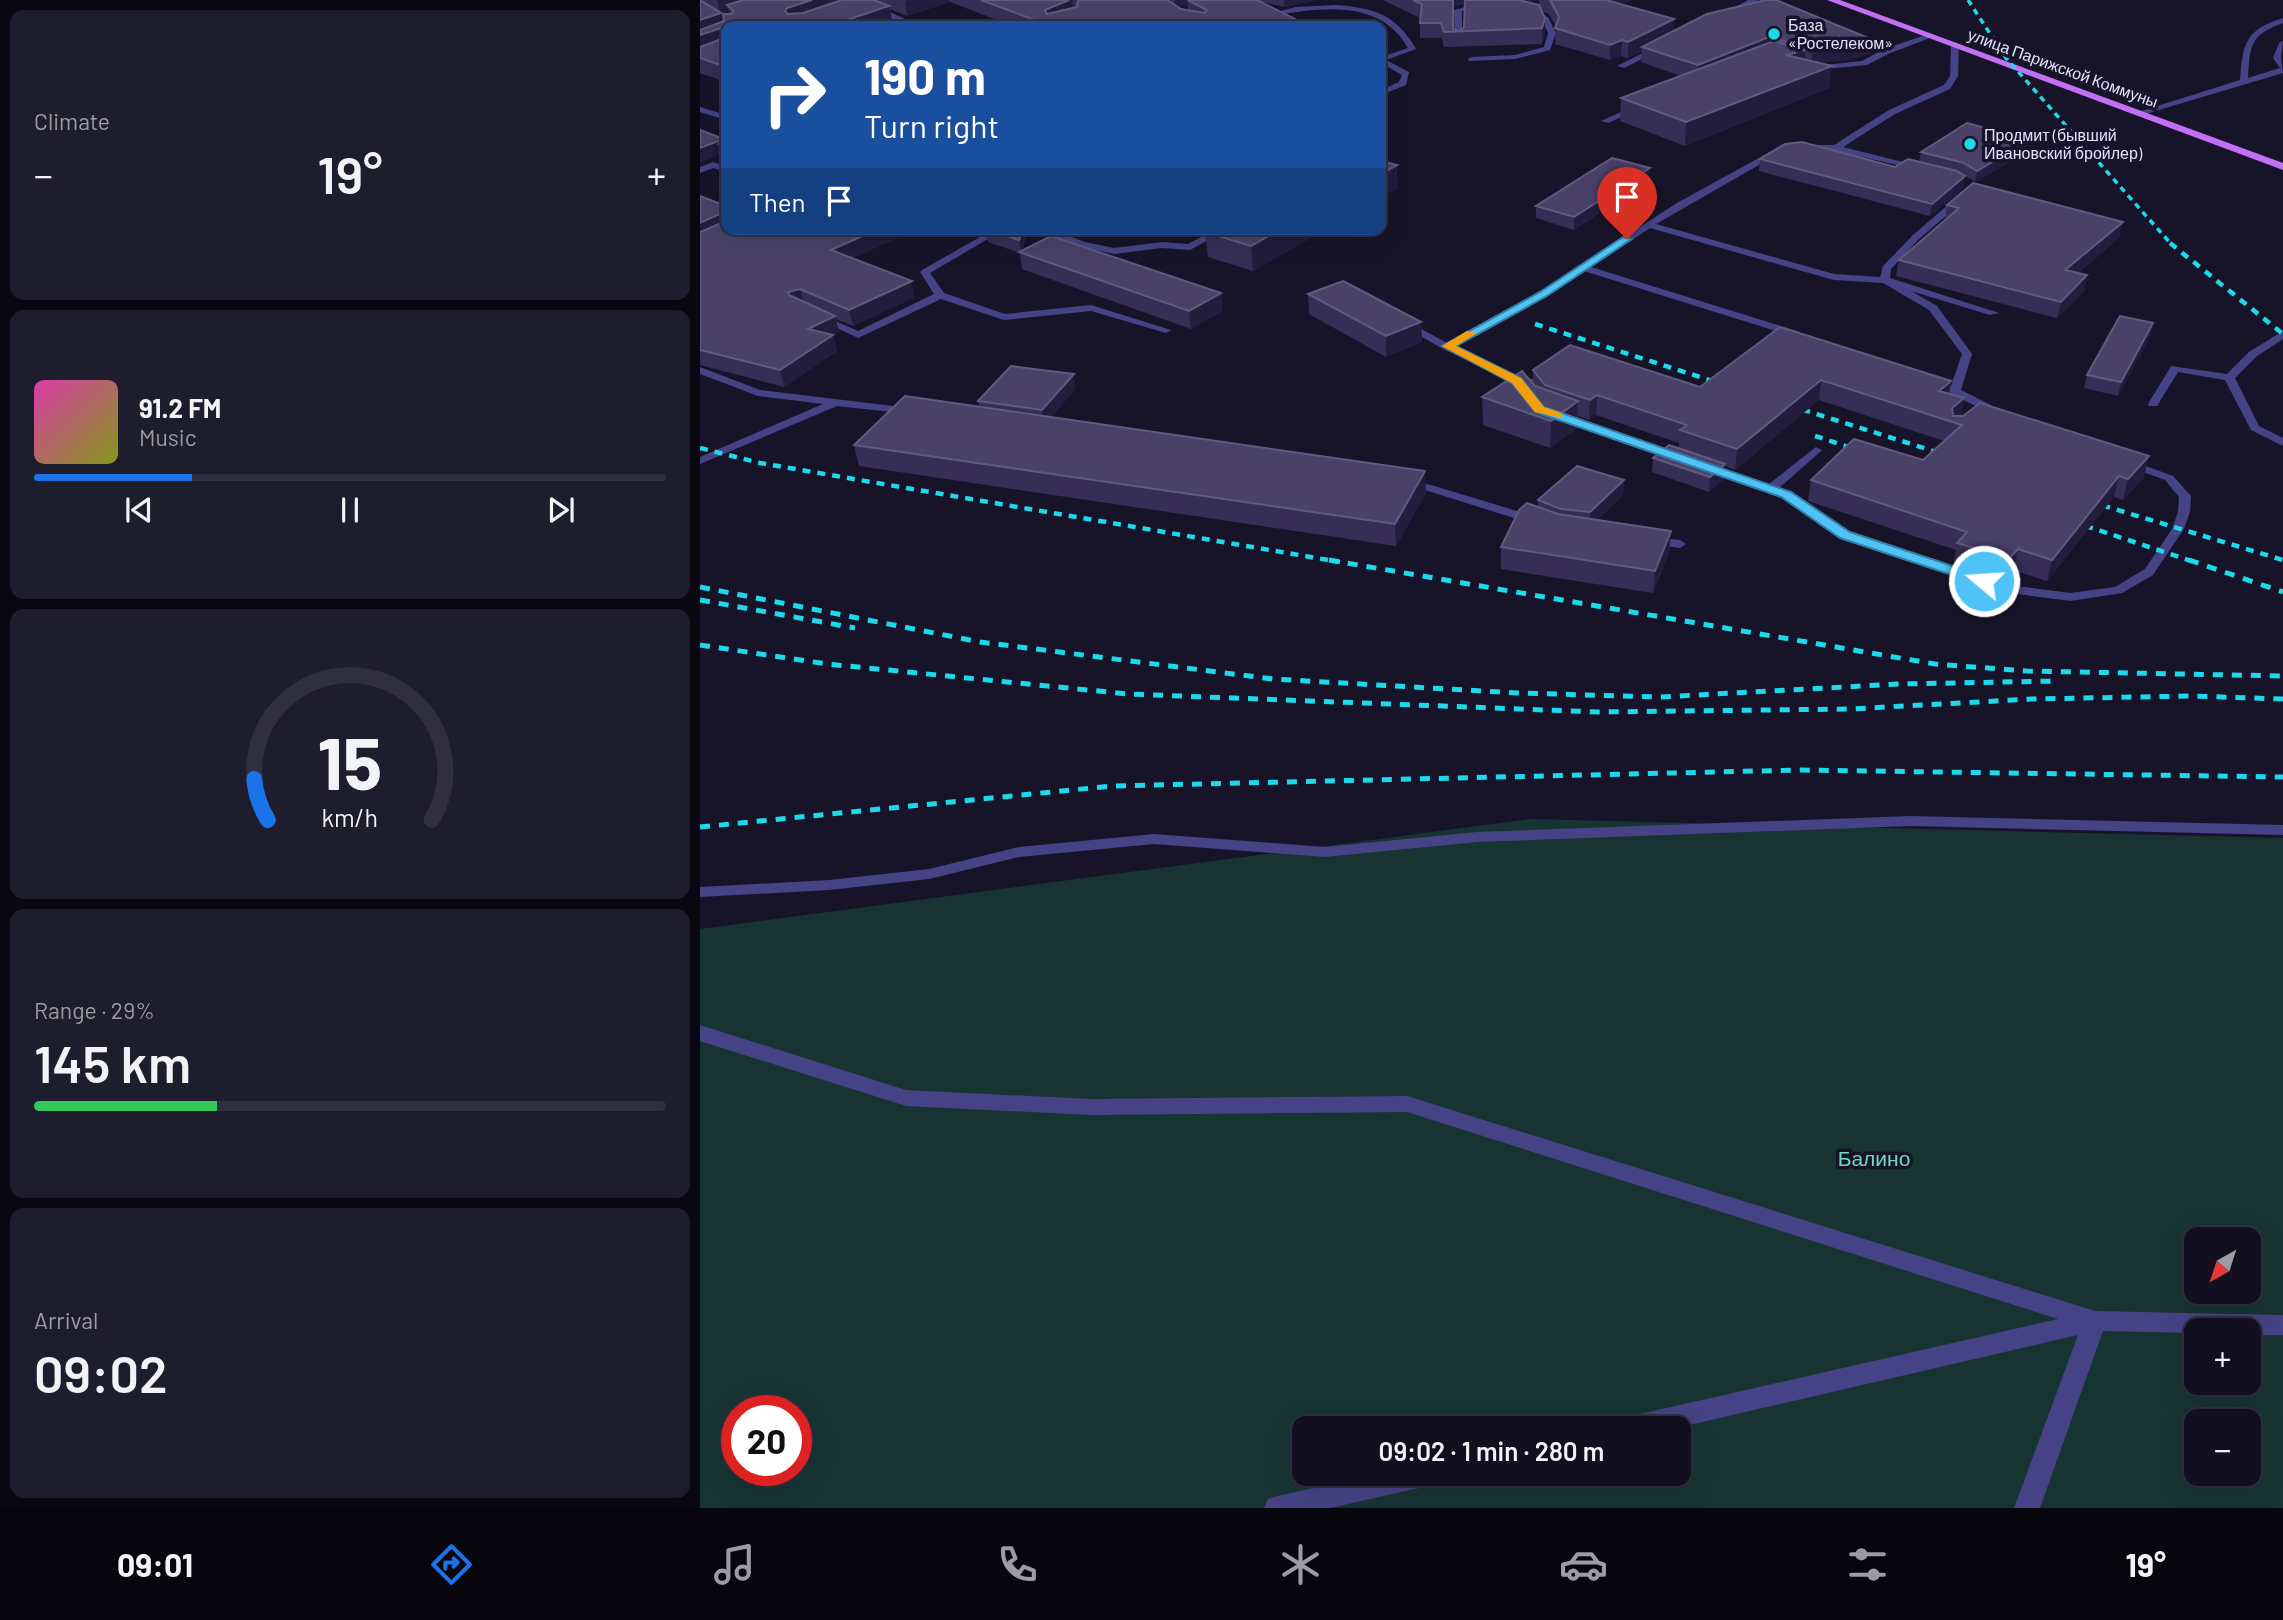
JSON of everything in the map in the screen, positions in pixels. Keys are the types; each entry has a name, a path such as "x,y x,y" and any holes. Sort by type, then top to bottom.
{"main road":[{"name":"улица Парижской Коммуны","path":"1832,0 2283,167"}],"street":[{"path":"865,4 876,0"},
{"path":"700,1033 906,1098 1091,1107 1407,1104 2095,1321"},
{"path":"2027,1508 2095,1321"},
{"path":"1679,1416 2095,1321 2283,1325"},
{"path":"1277,1508 1375,1486"}],"lane":[{"path":"1472,0 1482,5"},
{"path":"1721,17 1754,0"},
{"path":"1277,13 1331,3 1362,5 1396,21 1408,36 1412,49 1386,57"},
{"path":"865,4 902,21"},
{"path":"1458,42 1458,10 1482,5 1495,6"},
{"path":"1472,59 1515,57 1547,48 1552,33 1544,17 1522,9 1534,6"},
{"path":"1268,9 1294,21"},
{"path":"2244,82 2244,62 2251,35 2283,20"},
{"path":"1811,69 1864,63 1885,52 1931,36"},
{"path":"2139,113 2283,68 2277,58 2283,44"},
{"path":"1836,148 1892,112 1947,88 1954,76 1955,45"},
{"path":"1621,66 1661,48"},
{"path":"1386,62 1406,74 1403,83 1386,91"},
{"path":"1605,121 1642,107"},
{"path":"700,109 721,116"},
{"path":"1794,149 1836,148 1922,170"},
{"path":"1447,346 1544,294 1648,225 1770,153 1782,151"},
{"path":"700,170 713,165 721,167"},
{"path":"1885,280 1886,268 1916,237 1966,195"},
{"path":"1648,225 1833,277 1885,280 1994,313"},
{"path":"990,235 925,272 940,295 1004,317 1091,308 1166,330"},
{"path":"1057,235 1114,251 1163,245 1190,247 1212,236"},
{"path":"1583,268 1807,338"},
{"path":"1885,280 1933,308 1967,354 1955,391"},
{"path":"811,314 858,335 940,295"},
{"path":"1390,316 1525,384"},
{"path":"2229,378 2253,354 2283,334"},
{"path":"2153,404 2175,368 2229,378"},
{"path":"700,370 758,393 929,413"},
{"path":"1920,377 1992,410 1965,424"},
{"path":"2229,378 2255,428 2283,443"},
{"path":"700,461 836,403"},
{"path":"1552,414 1786,494 1845,535 2007,589 2070,597 2118,590 2149,572 2178,529 2184,512 2185,496 2169,478 2117,459"},
{"path":"1771,489 1816,450"},
{"path":"1400,483 1452,494 1547,525"},
{"path":"1640,539 1681,544"},
{"path":"700,892 830,885 929,874 1019,852 1154,839 1325,852 1477,837 1910,821 2283,830"}],"green space":[{"name":"Балино","path":"1530,819 2283,838 2283,1508 700,1508 700,929"}],"building":[{"path":"700,0 721,13 700,20"},
{"path":"743,0 812,0 787,8 785,11 788,14 803,13 842,0 874,0 889,6 844,21 724,21 723,14 731,14 734,11 727,5"},
{"path":"981,0 1069,0 1045,10 1047,14 1077,7 1078,0 1167,0 1181,9 1204,13 1207,10 1188,0 1257,0 1299,21 1026,21 1032,19"},
{"path":"1413,0 1453,0 1453,29 1459,31 1464,27 1465,0 1519,0 1539,5 1545,18 1542,28 1444,32 1441,23 1420,23 1422,4"},
{"path":"1550,0 1606,0 1674,19 1628,42 1622,40 1610,45 1555,28 1559,17"},
{"path":"1776,0 1871,39 1813,49 1769,37 1698,65 1642,47 1707,14"},
{"path":"721,22 721,28 700,35 700,30"},
{"path":"721,39 721,65 700,58 700,47"},
{"path":"1774,41 1806,50 1786,55 1832,66 1686,122 1621,98"},
{"path":"1967,123 2029,140 1977,171 1964,163 1921,152"},
{"path":"700,130 721,138 721,140 700,148"},
{"path":"1802,142 1895,167 1908,159 1957,171 1965,176 1932,204 1760,159 1785,144"},
{"path":"1612,158 1650,168 1574,217 1536,206"},
{"path":"1386,162 1397,165 1386,171"},
{"path":"1973,183 2123,222 2065,270 2087,275 2061,302 1899,260 1959,208 1947,205"},
{"path":"700,196 721,204 721,213 700,223"},
{"path":"721,223 721,235 865,235 831,250 912,281 849,310 800,289 788,292 789,295 835,316 808,329 833,335 780,370 700,350 700,232"},
{"path":"1005,235 1021,235 1019,240"},
{"path":"1215,235 1270,235 1251,246"},
{"path":"1051,236 1221,293 1189,311 1019,252"},
{"path":"1343,281 1421,322 1386,336 1308,294"},
{"path":"2120,316 2153,323 2121,382 2087,375"},
{"path":"1780,327 1951,381 1939,391 1964,398 1952,408 1953,416 1963,416 1980,403 2149,456 2128,479 2119,476 2052,560 2018,549 2009,559 1957,543 1967,532 1811,480 1854,439 1923,460 1962,425 1821,380 1737,449 1680,430 1687,425 1597,395 1590,400 1545,385 1533,370 1570,345 1700,387"},
{"path":"1011,366 1074,374 1042,410 978,401"},
{"path":"1522,371 1535,386 1578,401 1551,421 1482,397"},
{"path":"905,396 1425,471 1395,524 854,445"},
{"path":"1669,445 1725,464 1710,477 1653,458"},
{"path":"1577,466 1624,480 1590,512 1561,509 1538,500"},
{"path":"1527,503 1558,514 1671,531 1655,571 1501,547 1519,510"}],"railway":[{"path":"1968,0 2006,58 2171,244"},
{"path":"2171,244 2283,334"},
{"path":"1535,324 1728,386"},
{"path":"1788,405 1952,457"},
{"path":"1815,436 1864,452"},
{"path":"700,448 760,463 1340,562"},
{"path":"2088,501 2283,560"},
{"path":"2071,521 2194,562"},
{"path":"1329,560 1935,664 2026,671 2283,676"},
{"path":"2189,560 2283,592"},
{"path":"700,587 980,642 1273,679 1517,693 1660,697 1899,684 2059,681"},
{"path":"700,600 855,628"},
{"path":"700,645 827,664 1128,694 1598,712 1850,709 2032,699 2190,696 2283,699"},
{"path":"700,827 1112,786 1801,770 2283,777"}],"slow traffic":[{"path":"1471,333 1447,346 1517,381 1539,409 1558,416"}],"place":[{"name":"База «Ростелеком»","path":"1774,34"},
{"name":"Продмит (бывший Ивановский бройлер)","path":"1970,144"}],"route":[{"path":"1627,239 1544,294 1447,346 1517,381 1539,409 1786,494 1845,535 1984,581"}]}
